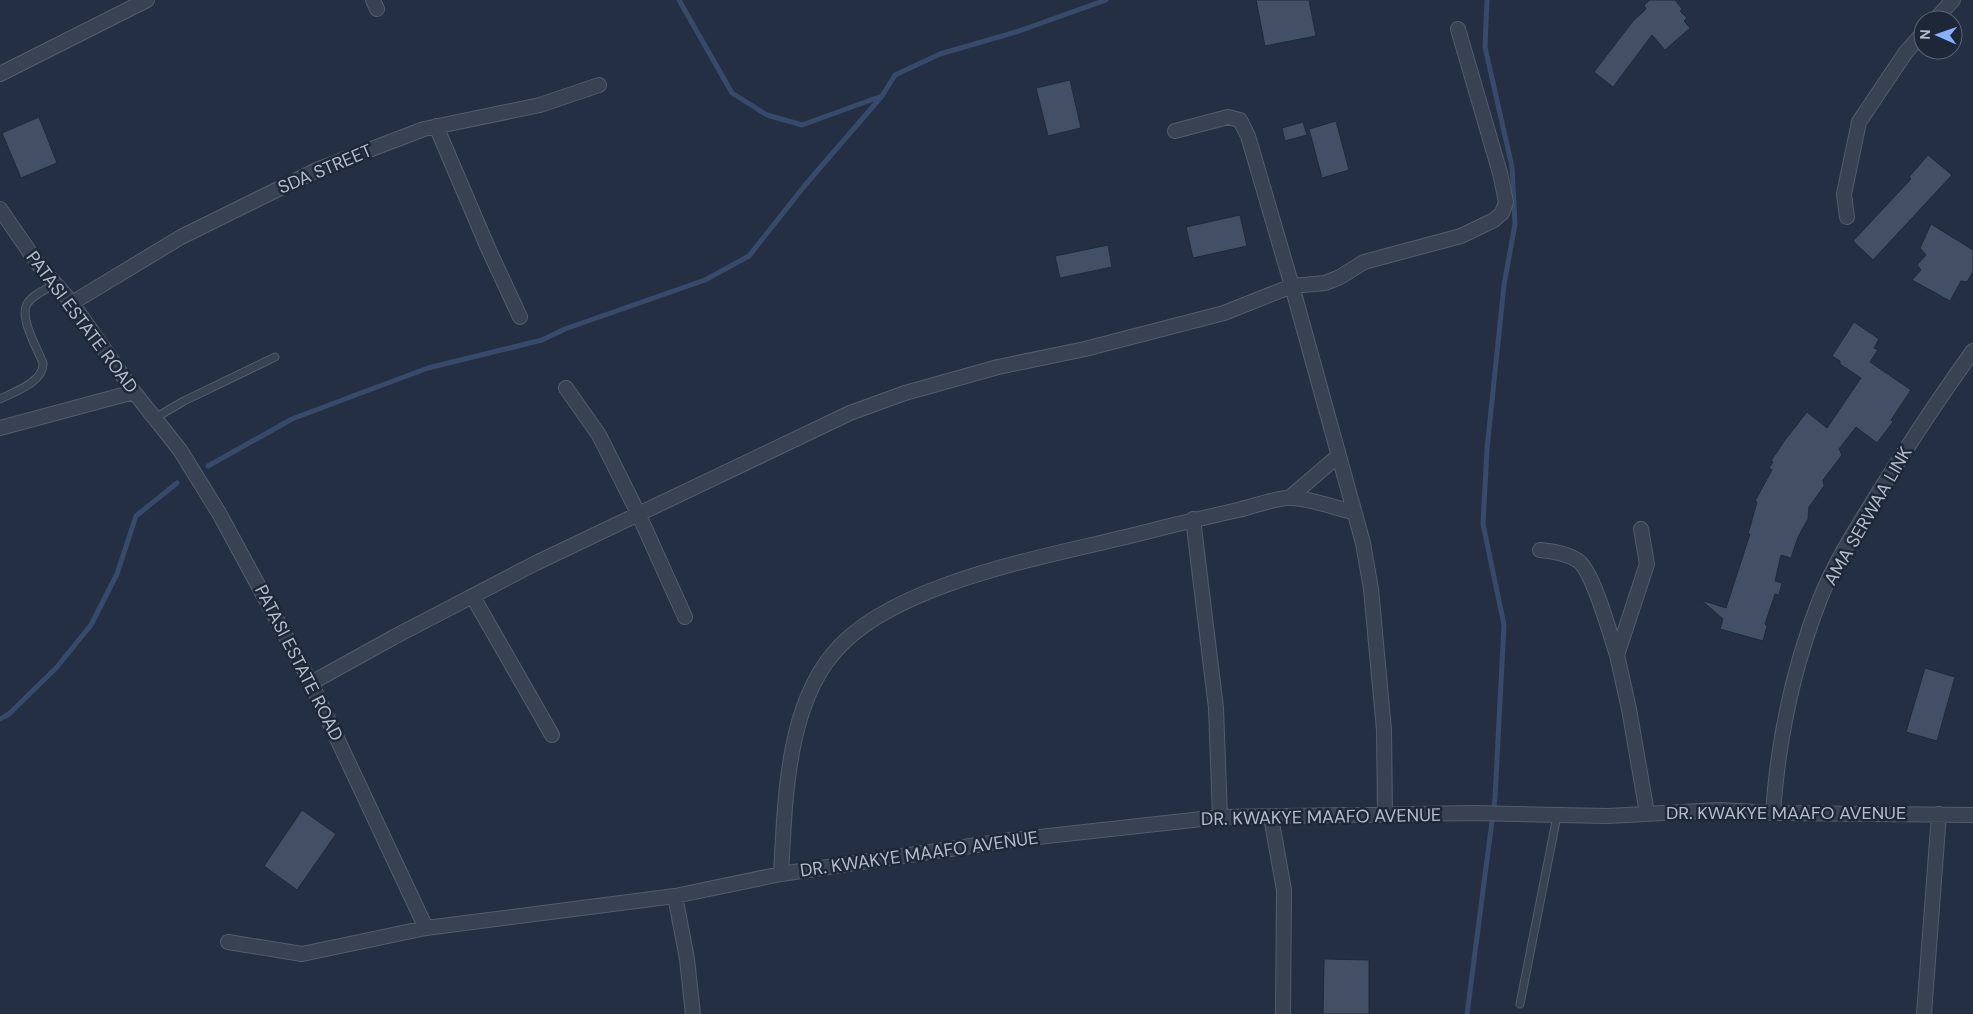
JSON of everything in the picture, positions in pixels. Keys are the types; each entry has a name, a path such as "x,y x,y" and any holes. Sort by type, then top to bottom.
{"street":[{"path":"0,74 147,0"},
{"path":"1944,10 1953,0"},
{"path":"311,683 394,637 638,513 850,413 905,393 998,367 1202,319 1239,308 1292,286 1313,286 1340,277 1364,262 1461,236 1494,220 1502,213 1506,202 1500,173 1458,29"},
{"path":"1847,217 1844,194 1859,122 1913,44"},
{"name":"SDA STREET","path":"72,303 181,237 319,169 436,126 540,105 599,85"},
{"path":"1175,131 1228,117 1240,120 1248,136 1312,352 1362,543 1372,589 1384,730 1385,814"},
{"path":"436,126 488,248 520,317"},
{"name":"PATASI ESTATE ROAD","path":"0,209 38,264 72,303 134,392 180,450 219,514 311,683 426,928"},
{"name":"AMA SERWAA LINK","path":"1773,813 1785,718 1800,660 1820,599 1852,535 1927,416 1973,352"},
{"path":"566,388 599,435 638,513 685,617"},
{"path":"0,428 134,392"},
{"path":"1289,498 1338,456"},
{"path":"781,874 788,784 803,709 809,692 822,668 848,636 881,615 919,596 1003,566 1194,519 1289,498 1353,512"},
{"path":"1194,519 1216,708 1220,817"},
{"path":"1617,655 1647,564 1641,529"},
{"path":"1540,550 1569,556 1584,566 1595,590 1617,655 1629,709 1647,813"},
{"path":"473,597 552,735"},
{"name":"DR. KWAKYE MAAFO AVENUE","path":"675,896 781,874 1011,840 1220,817 1385,814 1607,816 1720,810 1773,813 1973,815"},
{"path":"1924,1014 1939,814"},
{"path":"1270,817 1284,890 1283,1014"},
{"path":"228,942 302,954 426,928 675,896 687,959 693,1014"}],"lane":[{"path":"0,399 26,385 44,369 44,363 24,314 27,305 34,298 55,284"},
{"path":"155,418 184,401 275,357"},
{"path":"1520,1004 1557,816"}],"building":[{"path":"1256,0 1309,0 1316,36 1265,46"},
{"path":"1650,0 1675,0 1682,9 1680,11 1687,18 1684,21 1690,28 1665,50 1652,35 1613,87 1594,72 1633,21 1646,9 1644,5"},
{"path":"1070,80 1081,128 1048,136 1036,88"},
{"path":"39,117 57,163 21,178 2,133"},
{"path":"1336,121 1349,170 1322,178 1309,129"},
{"path":"1303,122 1307,135 1285,141 1282,128"},
{"path":"1928,155 1952,175 1873,260 1853,241 1911,179 1909,177"},
{"path":"1240,215 1247,246 1193,258 1186,227"},
{"path":"1931,224 1973,250 1973,272 1967,282 1961,281 1950,301 1912,280 1921,270 1917,265 1926,255 1920,248"},
{"path":"1108,245 1112,267 1060,278 1055,256"},
{"path":"1854,322 1879,339 1874,348 1878,350 1870,362 1911,390 1891,420 1893,422 1877,443 1856,427 1839,449 1842,455 1823,480 1824,486 1809,507 1808,519 1798,537 1791,558 1781,555 1775,581 1782,583 1779,595 1775,594 1765,624 1767,626 1763,641 1720,629 1723,619 1701,600 1726,608 1750,534 1748,534 1757,502 1755,501 1772,470 1769,468 1773,462 1771,461 1785,440 1807,412 1827,428 1861,378 1840,364 1840,361 1832,356"},
{"path":"1925,668 1955,677 1937,741 1906,732"},
{"path":"302,810 336,834 297,890 264,866"},
{"path":"1324,959 1369,960 1369,1014 1323,1014"}],"waterway":[{"path":"679,0 732,93 767,115 802,125 882,96"},
{"path":"208,466 292,419 361,393 428,368 542,340 565,329 705,280 749,256 806,184 882,96 895,75 940,54 1019,31 1106,0"},
{"path":"1467,1014 1495,798 1504,625 1483,524 1487,449 1504,285 1515,224 1512,167 1485,47 1487,0"},
{"path":"0,719 9,714 57,667 91,625 117,574 136,516 177,483"}]}
